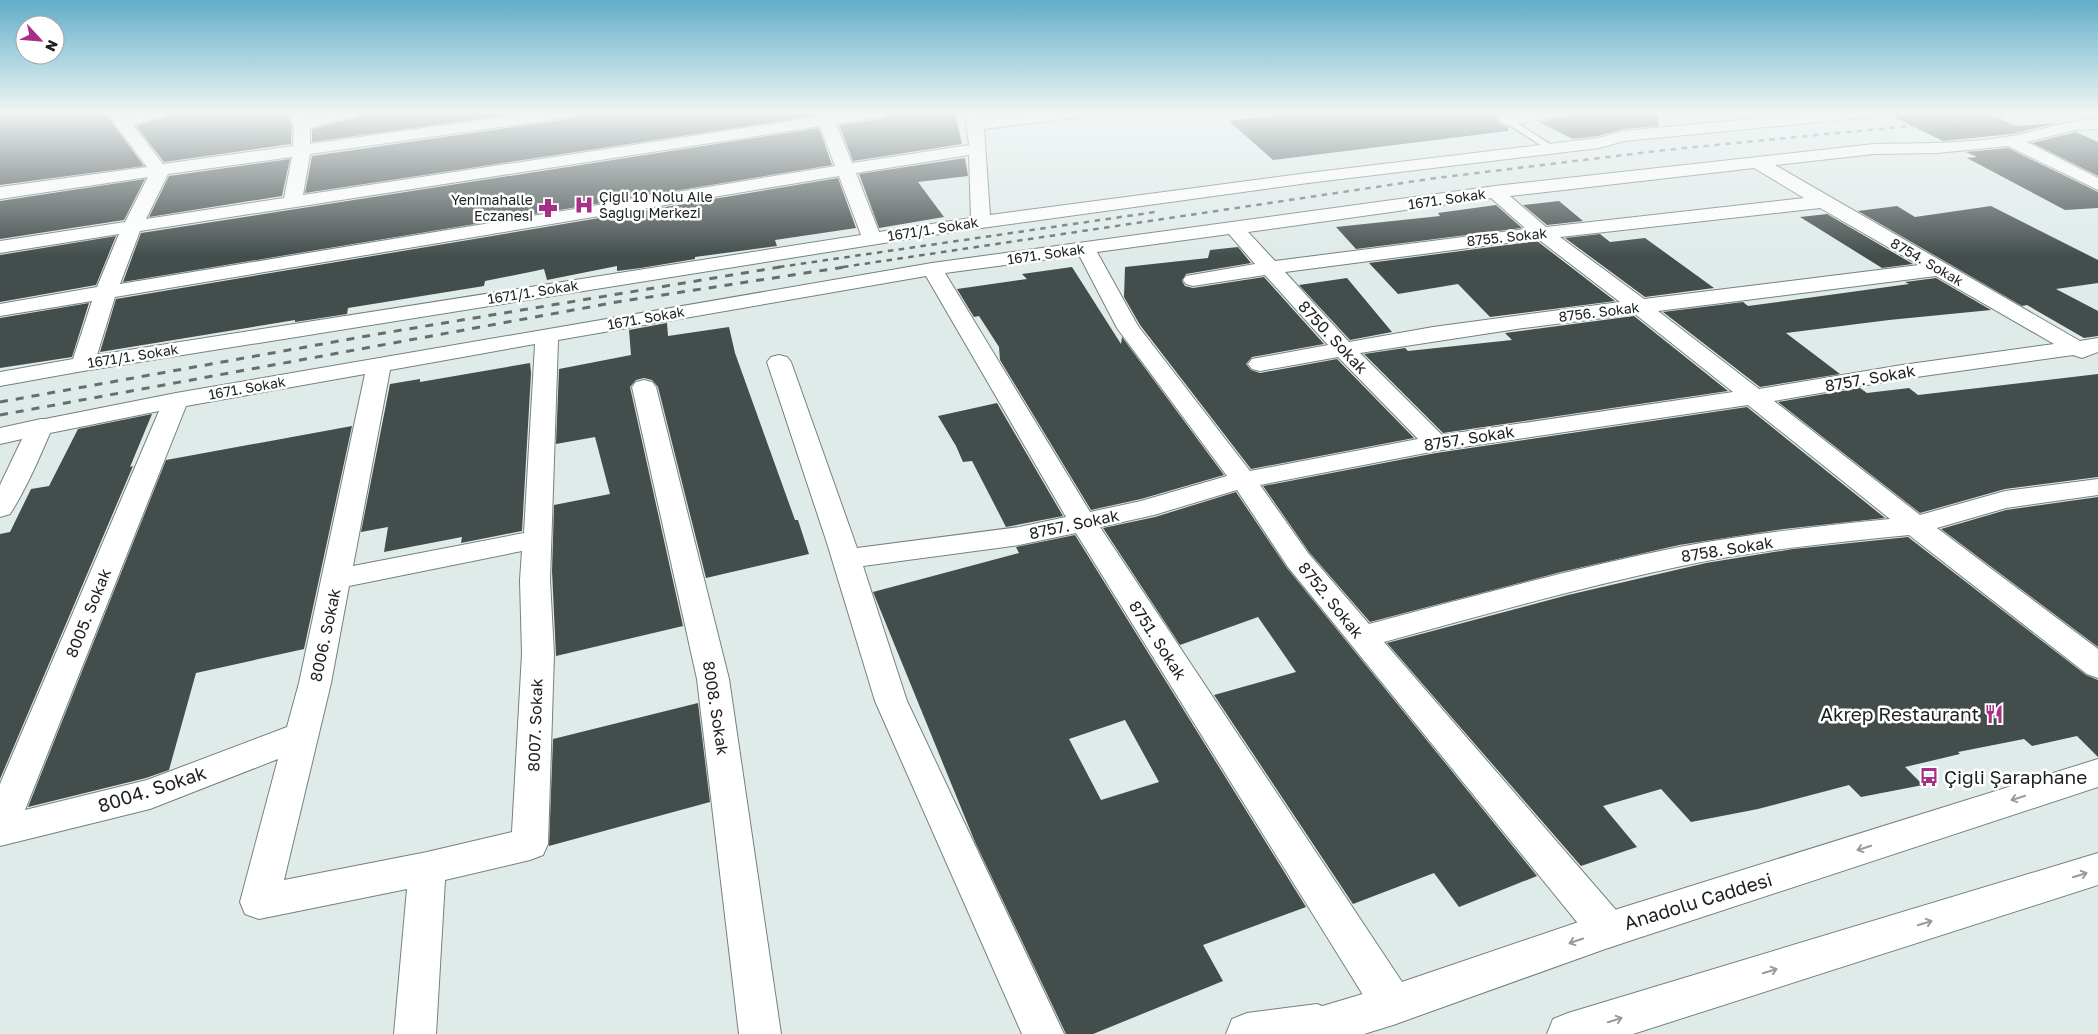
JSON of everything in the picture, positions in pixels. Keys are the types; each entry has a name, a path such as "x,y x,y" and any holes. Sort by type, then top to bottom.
{"main road":[{"path":"151,160 160,172"},
{"path":"0,194 236,160"},
{"path":"292,202 300,160"},
{"path":"0,247 550,160"},
{"path":"841,160 872,238"},
{"path":"0,310 906,160"},
{"path":"978,160 981,222"},
{"name":"1671/1. Sokak","path":"0,379 83,364 872,238 1308,178 1452,160"},
{"name":"1671. Sokak","path":"0,436 176,400 932,269 1495,192 1773,160"},
{"path":"2049,160 2098,185"},
{"name":"8754. Sokak","path":"1757,162 1939,269 2091,351"},
{"path":"83,364 106,292 132,227 160,172"},
{"path":"1495,192 1542,233 1640,307 1915,525 2098,666"},
{"name":"8755. Sokak","path":"1193,280 1433,245 1823,202"},
{"name":"8750. Sokak","path":"1234,228 1268,268 1343,349 1436,443"},
{"name":"8752. Sokak","path":"1086,248 1128,328 1243,480 1298,560 1608,930"},
{"name":"8751. Sokak","path":"932,269 1083,522 1393,1005"},
{"name":"8756. Sokak","path":"1260,364 1505,323 1939,269"},
{"name":"8007. Sokak","path":"427,868 530,844 538,654 535,580 547,335"},
{"name":"8757. Sokak","path":"846,560 1019,536 1144,509 1243,480 1436,443 1684,406 1754,398 1902,372 2091,351"},
{"path":"779,362 846,560 891,701 1043,1034"},
{"name":"8006. Sokak","path":"379,365 315,683 259,902 427,868"},
{"name":"8008. Sokak","path":"644,387 713,679 760,1034"},
{"name":"8005. Sokak","path":"0,826 176,400"},
{"path":"0,508 17,479 42,426"},
{"name":"8758. Sokak","path":"1361,637 1553,586 1678,557 1786,539 1915,525 2005,500 2098,487"},
{"path":"336,579 538,539"},
{"name":"8004. Sokak","path":"0,831 150,794 301,736"},
{"name":"Anadolu Caddesi","path":"1299,1034 1393,1005 1608,930 2098,772"},
{"path":"415,1034 427,868"},
{"path":"1568,1034 2098,869"},
{"path":"1247,1034 1340,1020"}],"building":[{"path":"0,160 140,160 144,166 0,185"},
{"path":"290,160 282,196 149,217 169,176"},
{"path":"311,160 521,160 305,193"},
{"path":"611,160 830,160 832,165 123,282 141,233"},
{"path":"950,160 965,160 968,176 918,182 944,217 879,228 859,174"},
{"path":"1971,160 2033,160 2098,192 2098,208 2065,210"},
{"path":"2067,160 2098,160 2098,176"},
{"path":"838,178 856,228 775,240 777,246 695,257 695,259 641,268 617,271 617,266 547,280 544,269 485,281 484,286 348,308 347,314 295,322 295,320 100,352 116,299"},
{"path":"145,179 124,220 0,239 0,201"},
{"path":"1559,201 1583,221 1547,225 1523,205"},
{"path":"1496,205 1522,228 1356,249 1336,227 1440,216 1438,213"},
{"path":"1897,206 1915,217 1991,206 2098,260 2098,283 2056,289 2098,311 2098,336 2084,338 2027,305 2022,306 1858,211"},
{"path":"1827,214 1913,264 1882,268 1800,217"},
{"path":"1600,234 1610,242 1645,238 1714,288 1645,297 1565,238"},
{"path":"116,236 96,285 0,302 0,255"},
{"path":"1537,241 1615,301 1490,317 1458,284 1398,294 1369,263"},
{"path":"1238,247 1251,263 1186,274 1182,281 1185,286 1193,288 1264,277 1324,344 1252,357 1246,364 1251,370 1260,373 1337,359 1414,438 1251,469 1140,325 1124,297 1125,267 1208,258 1210,250"},
{"path":"1072,267 1121,344 1122,337 1224,475 1141,499 1091,510 1000,360 999,347 979,316 974,317 957,289 1027,279 1022,274"},
{"path":"1347,278 1392,332 1350,340 1299,285"},
{"path":"1936,278 1991,310 1786,333 1840,374 1760,387 1663,312 1743,302 1748,306 1909,284 1905,282"},
{"path":"89,303 72,357 0,368 0,318"},
{"path":"1634,316 1728,391 1443,433 1364,354 1405,348 1408,351 1512,340 1505,333"},
{"path":"667,323 668,336 729,327 735,353 809,554 706,578 658,387 652,380 644,378 636,380 630,387 683,626 556,656 552,571 554,505 610,494 595,437 556,444 559,369 631,355 629,330"},
{"path":"530,363 522,531 461,543 462,537 384,552 388,527 361,532 390,384 420,379 420,382"},
{"path":"2098,374 2098,477 2005,489 1920,513 1778,402 1860,388 1867,393 1909,388 1918,395"},
{"path":"997,403 1063,516 1006,527 972,461 963,462 938,416"},
{"path":"1747,407 1885,518 1784,529 1679,545 1561,572 1370,622 1309,552 1263,486 1436,453"},
{"path":"152,414 130,467 133,466 0,779 0,534 10,532 31,489 49,486 78,429"},
{"path":"352,426 304,649 196,673 169,770 146,778 28,807 166,460"},
{"path":"1236,492 1287,568 1537,876 1459,907 1434,873 1353,904 1214,695 1296,672 1258,617 1180,645 1103,528 1155,517"},
{"path":"2098,497 2098,647 1941,529 2006,510"},
{"path":"1075,535 1306,907 1203,945 1223,981 1093,1034 1066,1034 975,842 873,592 1019,553 1016,547","holes":["1125,720 1159,782 1101,800 1069,739"]},
{"path":"1908,537 2086,675 2098,680 2098,757 2077,736 2032,746 2024,739 1958,752 1960,754 1905,767 1923,785 1861,797 1849,785 1758,809 1691,822 1661,789 1603,806 1637,847 1581,866 1387,643 1568,595 1706,563 1793,549"},
{"path":"698,703 710,802 549,846 553,739"}],"railway":[{"path":"843,267 1436,178 1581,160"},
{"path":"779,267 1155,212"},
{"path":"0,402 378,334 786,266"},
{"path":"0,415 617,302 851,266"}],"place":[{"name":"Çiğli 10 Nolu Aile Sağlığı Merkezi","path":"584,205"},
{"name":"Yenimahalle Eczanesi","path":"548,208"},
{"name":"Akrep Restaurant","path":"1994,714"},
{"name":"Çiğli Şaraphane","path":"1929,777"}]}
